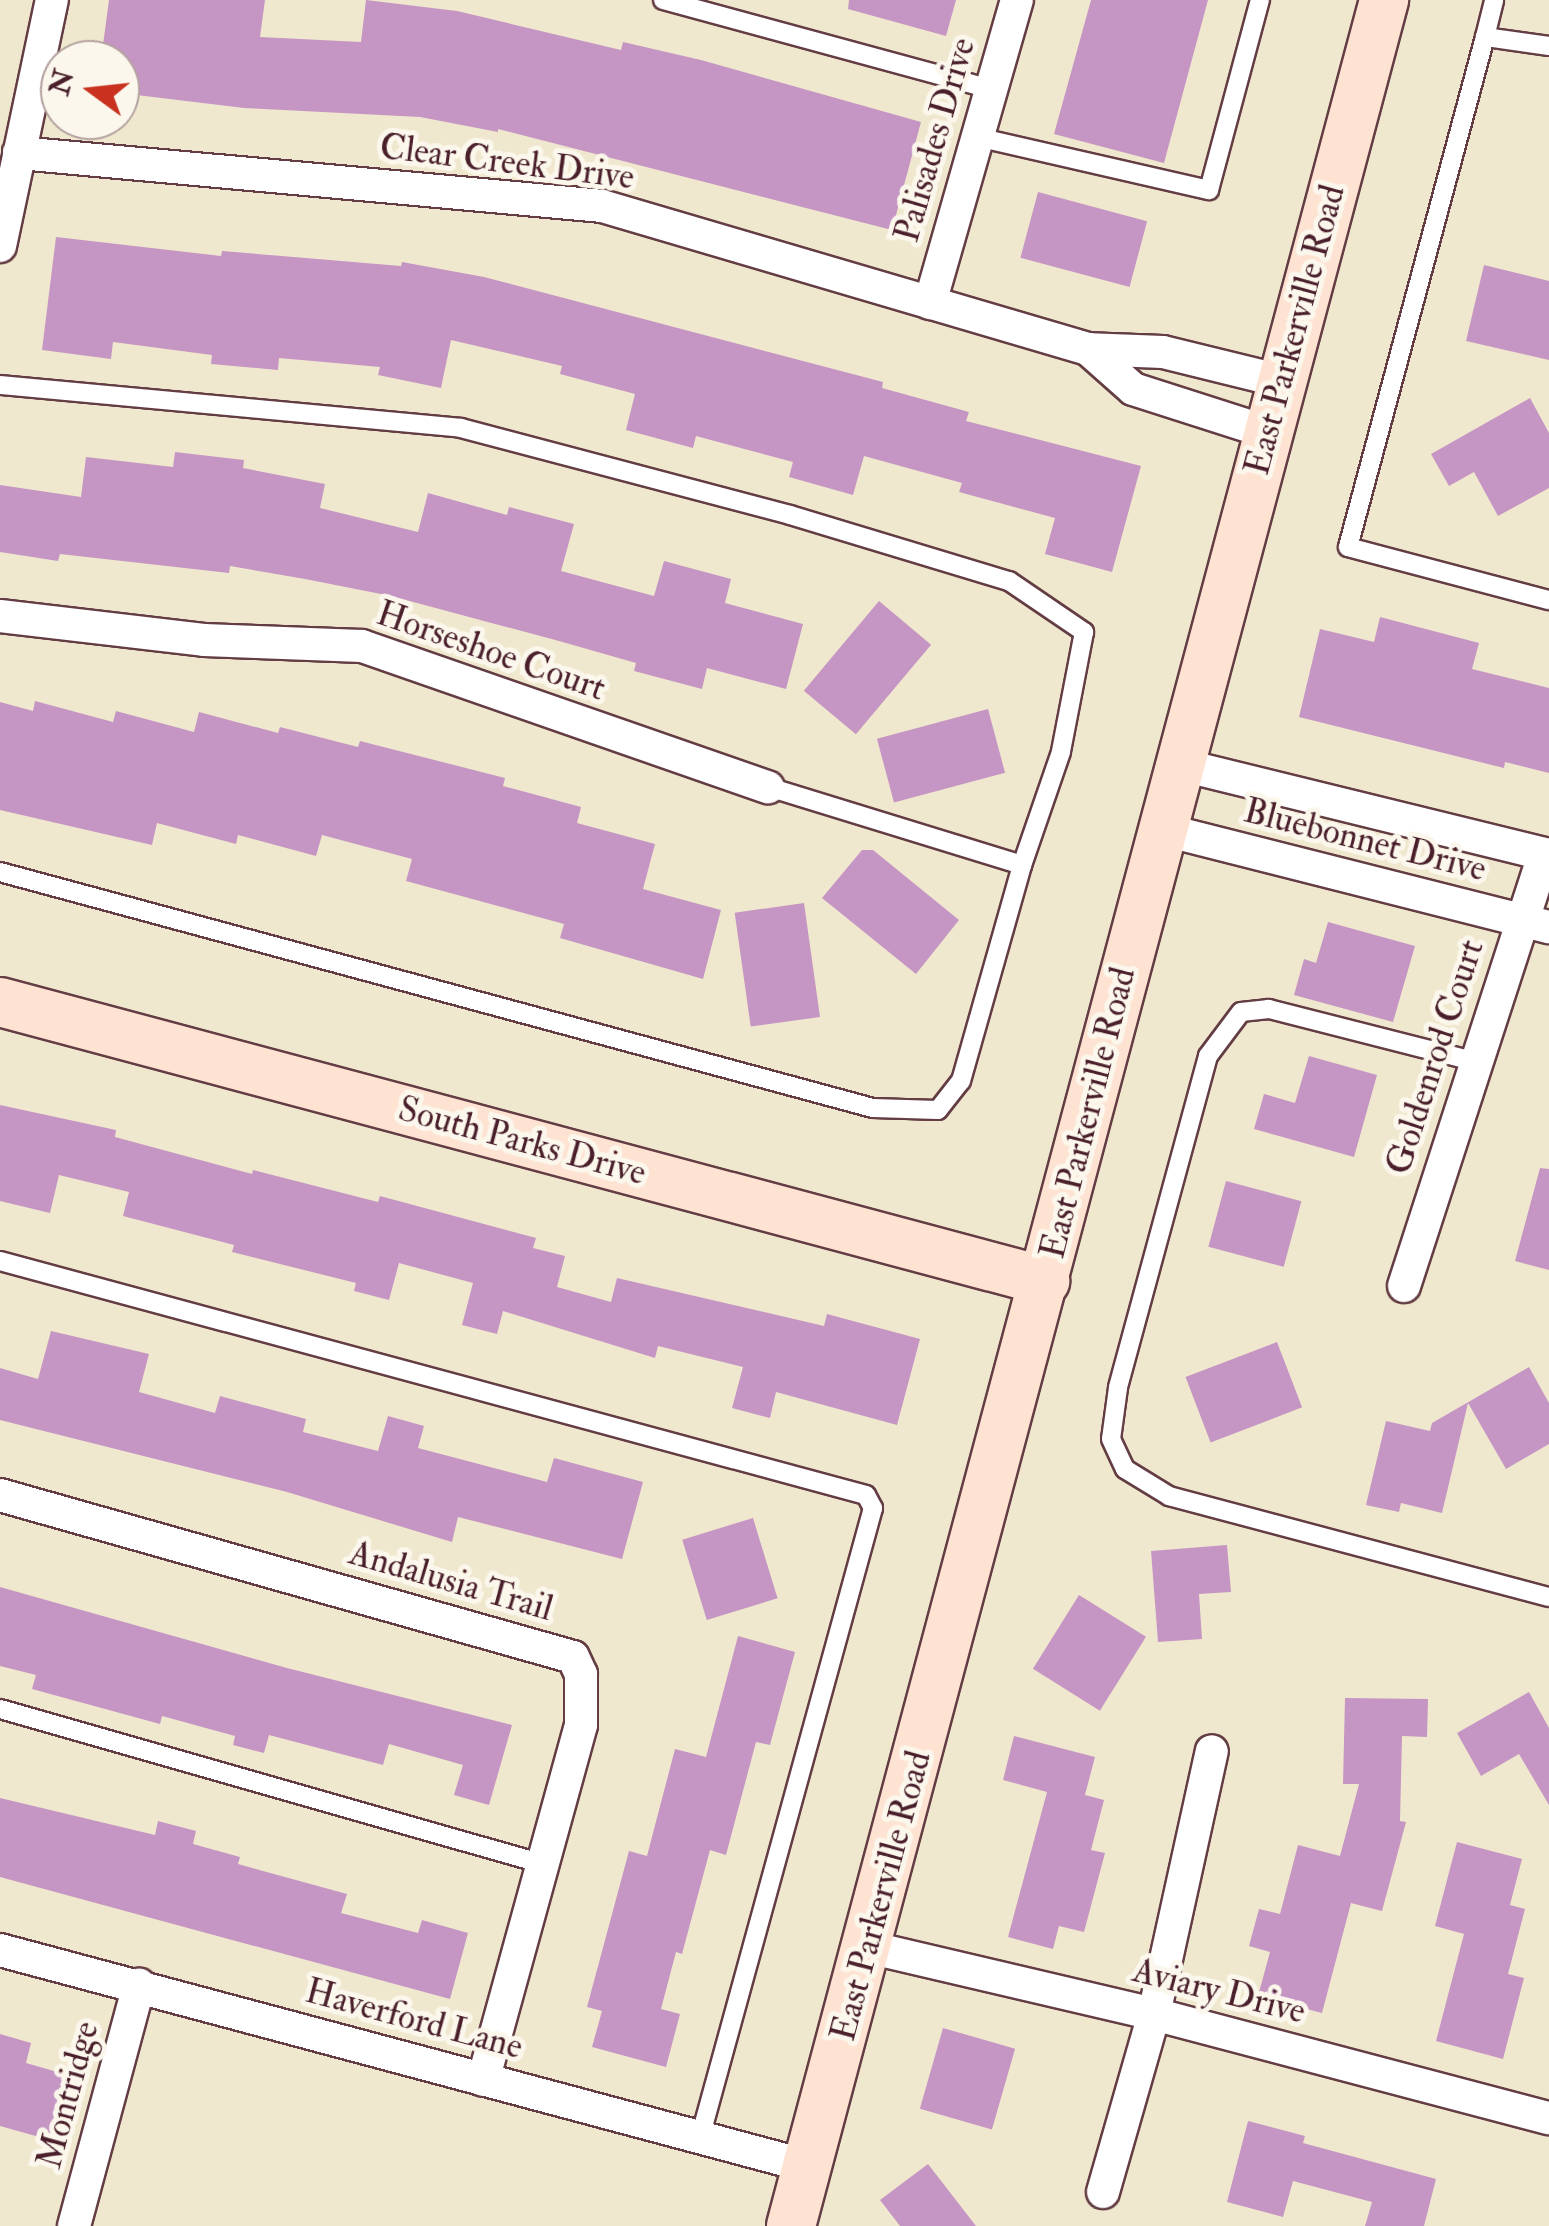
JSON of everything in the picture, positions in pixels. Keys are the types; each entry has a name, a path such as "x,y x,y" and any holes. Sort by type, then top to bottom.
{"main road":[{"name":"East Parkerville Road","path":"790,2226 868,1946 1178,764 1384,0"},
{"name":"South Parks Drive","path":"0,1002 1044,1280"}],"street":[{"path":"0,246 52,0"},
{"name":"Palisades Drive","path":"930,302 1016,0"},
{"name":"Clear Creek Drive","path":"20,154 602,206 1088,349 1164,352 1281,381"},
{"name":"Clear Creek Drive","path":"1088,349 1133,389 1267,432"},
{"name":"Horseshoe Court","path":"0,616 204,640 362,646 768,787"},
{"name":"Bluebonnet Drive","path":"1178,764 1547,854"},
{"name":"Bluebonnet Drive","path":"1161,829 1535,924"},
{"name":"Goldenrod Court","path":"1404,1286 1474,1061 1535,924 1547,854"},
{"name":"Andalusia Trail","path":"0,1494 573,1658 581,1674 581,1726 483,2080"},
{"path":"1102,2192 1154,2014 1212,1751"},
{"name":"Aviary Drive","path":"868,1946 1154,2014 1549,2118"},
{"name":"Haverford Lane","path":"0,1950 807,2166"},
{"name":"Montridge","path":"74,2226 139,1985"}],"lane":[{"path":"662,0 992,88"},
{"path":"977,137 1209,190 1260,0"},
{"path":"1494,0 1348,547 1549,600"},
{"path":"1485,37 1549,46"},
{"path":"0,385 461,428 790,515 1009,582 1084,632 1060,752 1022,865 962,1081 938,1110 873,1108 0,872"},
{"path":"768,787 1022,865"},
{"path":"1474,1061 1269,1009 1241,1012 1208,1056 1127,1352 1110,1439 1125,1469 1169,1496 1549,1597"},
{"path":"0,1262 866,1495 874,1508 700,2138"},
{"path":"0,1710 543,1864"}],"building":[{"path":"109,0 265,0 260,37 361,42 366,0 457,11 621,50 623,42 921,122 892,230 498,129 420,117 244,108 140,95 140,40 104,40"},
{"path":"849,0 956,0 946,36 848,9"},
{"path":"1091,0 1208,0 1164,163 1054,134"},
{"path":"1038,192 1147,221 1130,287 1020,258"},
{"path":"56,237 221,256 222,251 401,266 402,262 484,277 883,382 882,388 969,412 966,421 1141,466 1112,572 1045,554 1055,518 959,492 962,483 864,456 853,495 789,477 793,462 696,436 693,448 626,430 635,394 560,374 562,366 451,340 441,388 378,375 380,367 279,358 278,370 211,364 212,355 113,342 111,359 42,350"},
{"path":"1484,265 1549,281 1549,360 1466,341"},
{"path":"1530,398 1549,433 1549,488 1498,516 1474,472 1449,486 1431,454"},
{"path":"175,452 244,460 243,468 325,484 320,508 418,532 428,493 507,515 509,507 574,524 561,571 654,596 664,561 731,579 725,603 803,624 786,689 707,668 702,689 634,671 636,663 559,641 391,596 305,579 230,566 229,573 60,554 58,561 0,552 0,485 81,497 86,457 173,467"},
{"path":"879,601 931,645 856,734 804,691"},
{"path":"1380,617 1479,643 1472,669 1549,688 1549,773 1505,762 1504,768 1299,717 1320,629 1374,642"},
{"path":"35,701 113,722 116,711 194,732 199,712 278,733 280,727 358,747 360,741 505,778 503,786 581,807 577,823 655,844 643,889 721,910 703,979 560,938 564,924 406,881 412,859 322,835 316,856 238,835 236,844 157,823 152,845 0,810 0,702 33,711"},
{"path":"988,709 1005,773 894,803 877,739"},
{"path":"862,850 873,850 959,920 916,974 822,898"},
{"path":"804,903 820,1017 751,1027 735,913"},
{"path":"1328,922 1415,946 1393,1022 1294,995 1304,959 1316,963"},
{"path":"1309,1056 1377,1075 1354,1157 1254,1129 1264,1094 1295,1103"},
{"path":"0,1105 116,1130 115,1137 252,1174 253,1170 378,1202 380,1196 536,1238 533,1248 565,1256 557,1287 611,1302 617,1278 824,1326 827,1314 920,1339 897,1425 776,1392 770,1418 732,1408 743,1367 658,1346 655,1358 503,1311 497,1334 462,1325 473,1283 399,1263 389,1300 354,1291 356,1283 232,1252 234,1245 123,1216 129,1192 59,1175 50,1213 0,1201"},
{"path":"1540,1168 1549,1169 1549,1270 1515,1261"},
{"path":"1226,1181 1301,1201 1284,1267 1208,1247"},
{"path":"51,1331 149,1354 139,1392 215,1413 220,1396 306,1419 303,1432 378,1451 388,1416 424,1426 418,1448 547,1482 554,1458 643,1482 622,1559 458,1517 452,1542 287,1492 0,1420 0,1368 38,1379"},
{"path":"1277,1342 1302,1407 1211,1442 1186,1377"},
{"path":"1529,1367 1549,1403 1549,1444 1506,1469 1468,1403 1442,1513 1401,1503 1399,1512 1366,1505 1386,1421 1430,1431 1432,1423"},
{"path":"753,1518 778,1598 707,1620 682,1540"},
{"path":"1227,1545 1231,1592 1199,1594 1202,1639 1158,1642 1151,1551"},
{"path":"0,1587 287,1668 512,1725 489,1805 454,1795 463,1765 389,1744 383,1765 269,1735 264,1753 233,1745 235,1736 162,1716 160,1724 32,1689 36,1675 0,1666"},
{"path":"1079,1595 1146,1637 1100,1711 1033,1669"},
{"path":"738,1636 795,1652 770,1745 756,1742 726,1855 710,1850 682,1954 676,1952 661,2009 680,2014 666,2067 592,2047 602,2011 587,2007 629,1851 647,1856 675,1749 706,1757"},
{"path":"1529,1692 1549,1728 1549,1805 1519,1754 1481,1776 1457,1733"},
{"path":"1345,1698 1428,1699 1427,1737 1402,1736 1400,1821 1406,1822 1382,1911 1351,1903 1322,2013 1258,1996 1270,1952 1249,1946 1259,1909 1280,1914 1298,1845 1340,1856 1359,1784 1343,1784"},
{"path":"1014,1736 1095,1757 1085,1795 1104,1800 1091,1850 1105,1853 1084,1932 1059,1926 1053,1949 1008,1937 1047,1792 1003,1780"},
{"path":"0,1798 155,1835 158,1821 196,1831 193,1844 240,1857 238,1864 347,1894 341,1913 418,1933 422,1920 468,1933 450,1999 0,1877"},
{"path":"1457,1842 1522,1859 1510,1905 1525,1909 1508,1974 1524,1978 1503,2059 1436,2041 1464,1934 1435,1926"},
{"path":"943,2028 1015,2049 992,2129 920,2109"},
{"path":"0,2034 31,2043 26,2063 68,2075 50,2140 0,2126"},
{"path":"1248,2121 1305,2136 1303,2143 1436,2179 1424,2226 1365,2226 1372,2202 1293,2181 1283,2217 1227,2202"},
{"path":"928,2164 976,2226 900,2226 880,2200"}]}
